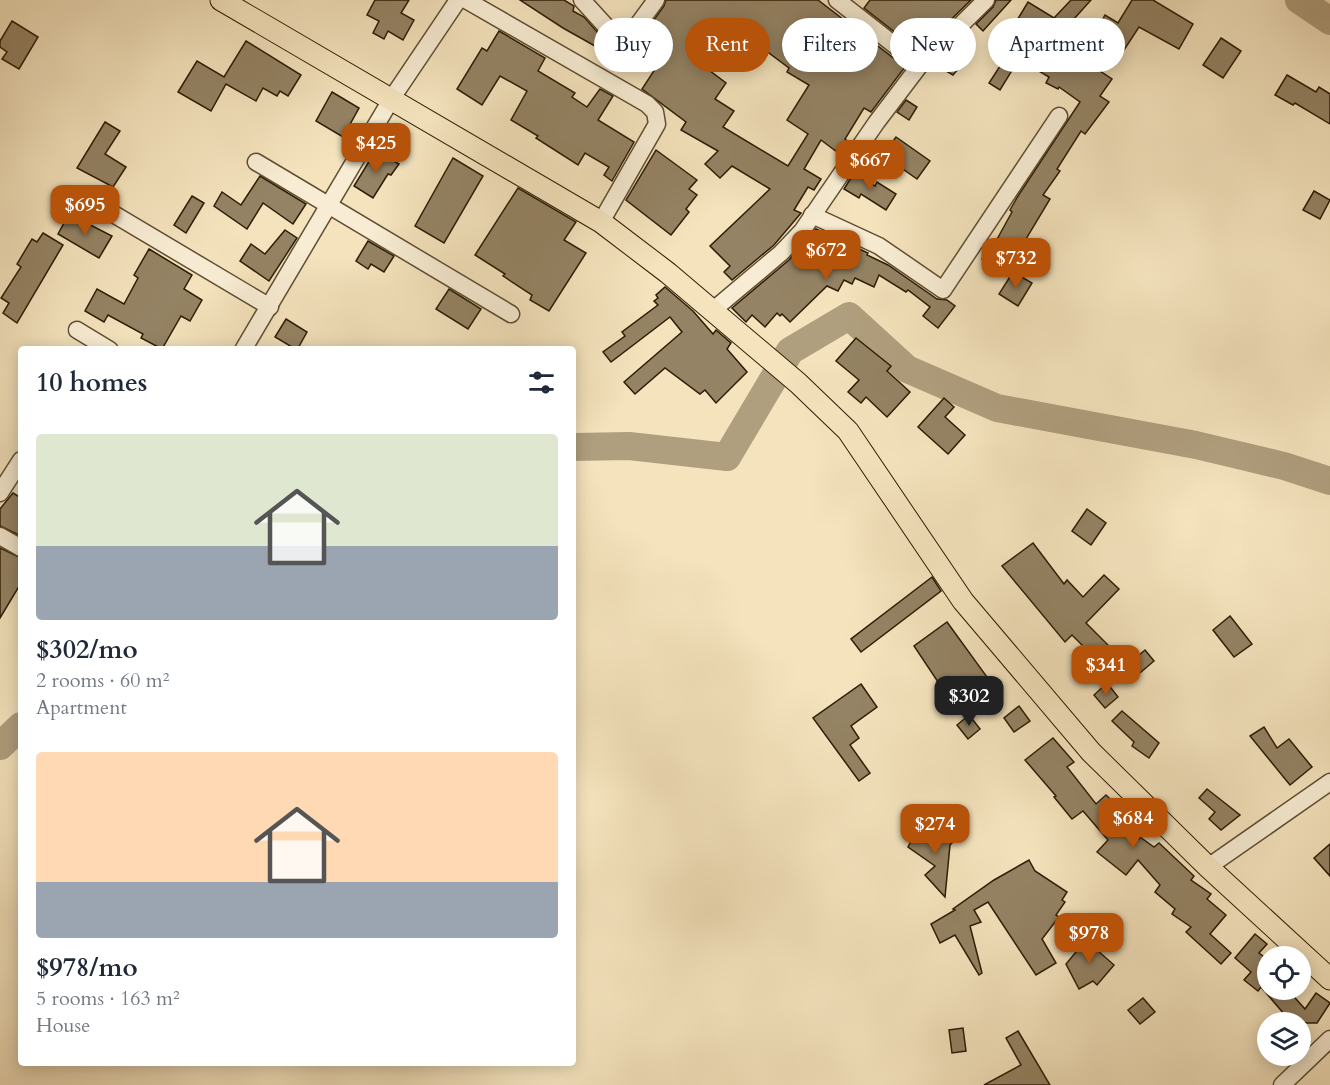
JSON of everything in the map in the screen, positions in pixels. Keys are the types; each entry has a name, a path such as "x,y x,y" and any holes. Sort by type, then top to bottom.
{"main road":[{"path":"221,0 392,98 600,222 668,273 798,383 848,430 963,601 1091,752 1208,867 1330,979"}],"street":[{"path":"246,346 392,98 458,0"},
{"path":"466,0 647,104 655,112 657,124 600,222"},
{"path":"582,0 623,45 656,0"},
{"path":"837,0 890,42"},
{"path":"968,18 986,0"},
{"path":"712,311 782,253 915,72"},
{"path":"812,215 879,246 943,290 1059,116"},
{"path":"256,162 511,314"},
{"path":"95,203 270,307"},
{"path":"77,330 103,346"},
{"path":"0,493 18,465"},
{"path":"0,536 18,546"},
{"path":"1208,867 1330,782"},
{"path":"1282,1085 1330,1039"}],"building":[{"path":"375,0 409,0 401,13 414,20 403,40 388,31 384,39 373,33 379,21 367,15"},
{"path":"520,0 564,0 574,6 573,11 584,17 594,28 594,45"},
{"path":"666,0 818,0 841,18 782,18 782,63 770,54 770,18 685,18 685,72 711,72 726,83 715,99 734,111 723,127 788,166 808,134 787,120 809,85 787,72 878,72 878,46 890,55 890,72 901,72 871,112 864,108 845,139 850,143 841,155 821,140 804,169 821,179 814,190 808,187 794,210 801,213 774,245 732,280 724,272 730,266 710,246 770,189 732,166 720,178 705,164 718,151 681,130 686,122 642,89 653,72 673,72 673,18 655,18"},
{"path":"870,0 971,0 953,18 890,18 890,28 864,8"},
{"path":"996,0 1011,0 995,18 988,18 988,25 983,31 976,24 993,7"},
{"path":"1071,0 1091,0 1075,18 1054,18"},
{"path":"1132,0 1153,0 1193,24 1179,49 1139,27 1125,48 1125,18 1121,18"},
{"path":"1028,2 1054,18 1018,18"},
{"path":"12,21 38,37 19,69 2,59 7,52 0,47 0,41"},
{"path":"499,31 545,58 538,71 575,93 572,97 587,107 600,89 613,96 598,120 634,142 612,181 604,175 609,167 585,153 578,165 511,120 527,91 500,76 482,105 457,89 482,48 487,51"},
{"path":"1221,38 1241,51 1223,78 1203,65"},
{"path":"246,41 301,75 288,96 280,91 277,96 263,88 256,101 226,84 211,111 178,92 197,61 224,77"},
{"path":"996,72 1011,72 1000,90 989,83"},
{"path":"1041,72 1102,72 1112,79 1100,96 1109,102 1085,134 1081,131 1057,169 1060,171 1043,195 1050,199 1005,274 982,259 993,240 996,241 1018,196 1080,102 1059,87 1058,89 1046,83 1049,77"},
{"path":"1287,75 1316,92 1319,87 1330,94 1330,124 1295,103 1293,105 1275,95"},
{"path":"332,92 359,108 343,137 316,121"},
{"path":"906,100 917,107 909,120 897,112"},
{"path":"105,122 120,131 105,154 126,167 113,187 77,168"},
{"path":"896,137 930,161 917,179 883,155"},
{"path":"376,150 399,164 391,175 388,174 373,198 354,186"},
{"path":"656,150 697,180 689,189 697,195 686,209 689,212 671,235 626,200"},
{"path":"453,158 483,176 444,243 415,226"},
{"path":"854,173 875,186 877,182 896,194 886,210 861,194 859,198 844,189"},
{"path":"260,176 306,204 293,224 263,203 247,229 214,206 222,192 241,205"},
{"path":"518,188 576,222 564,240 586,253 549,311 530,300 532,295 503,276 505,274 475,255"},
{"path":"1314,191 1330,200 1320,219 1303,210"},
{"path":"192,196 204,203 186,233 174,225"},
{"path":"69,214 112,236 99,258 58,234"},
{"path":"816,229 868,253 867,255 888,265 937,299 947,300 955,306 938,328 923,316 930,307 908,290 906,292 879,275 874,287 855,278 852,284 844,280 838,291 827,286 790,322 782,314 780,316 777,313 765,327 752,315 746,322 732,308 789,260"},
{"path":"285,230 297,238 269,281 240,261 251,244 265,254"},
{"path":"43,233 63,245 17,323 3,313 9,303 1,298 21,267 17,264 32,239 37,242"},
{"path":"368,241 394,256 384,272 371,264 368,269 356,261"},
{"path":"149,249 192,275 184,289 202,300 190,321 181,316 164,346 156,346 141,338 143,334 108,315 104,322 85,311 97,289 124,304 138,278 134,275"},
{"path":"1013,272 1032,283 1018,306 999,294"},
{"path":"665,287 693,311 713,334 716,330 731,343 727,349 747,372 716,403 705,390 700,394 665,368 635,394 624,382 682,332 670,317 611,362 603,352 625,336 622,332 658,305 654,301 658,298 656,295"},
{"path":"449,289 481,309 468,329 436,309"},
{"path":"286,319 307,332 299,346 290,346 275,337"},
{"path":"856,338 891,366 887,371 910,392 887,417 866,397 861,403 848,392 859,380 836,361"},
{"path":"944,398 954,407 945,417 965,435 948,454 918,427"},
{"path":"13,493 18,496 18,535 0,526 0,509"},
{"path":"1087,509 1106,523 1091,545 1072,531"},
{"path":"1033,543 1064,584 1067,580 1083,597 1104,575 1119,589 1086,623 1116,653 1100,663 1072,635 1065,642 1002,566"},
{"path":"0,548 18,557 18,588 0,618"},
{"path":"932,577 941,591 861,652 851,639"},
{"path":"1230,616 1252,644 1234,657 1213,630"},
{"path":"947,622 995,688 970,707 949,678 940,685 914,646"},
{"path":"1145,650 1154,661 1134,678 1125,667"},
{"path":"1107,683 1118,697 1105,708 1094,695"},
{"path":"861,684 877,707 851,726 859,738 850,745 870,773 859,781 813,718"},
{"path":"1019,706 1030,721 1014,732 1004,718"},
{"path":"1122,711 1159,743 1149,758 1132,746 1134,742 1112,721"},
{"path":"969,715 980,729 968,739 957,725"},
{"path":"1264,727 1277,748 1289,739 1312,767 1290,785 1250,736"},
{"path":"1053,738 1074,762 1067,767 1096,804 1106,795 1115,804 1108,810 1139,839 1140,837 1154,847 1159,843 1194,876 1191,880 1211,894 1207,899 1226,915 1210,934 1231,953 1221,964 1186,932 1191,927 1172,914 1175,909 1155,892 1160,885 1138,860 1126,875 1097,852 1108,840 1083,811 1072,819 1054,797 1056,796 1025,760"},
{"path":"1207,789 1240,815 1221,830 1209,819 1215,812 1199,798"},
{"path":"935,823 952,843 945,897 925,875 935,866 908,847 914,836 919,840"},
{"path":"1330,844 1330,876 1314,858"},
{"path":"1029,860 1035,871 1067,892 1062,900 1065,902 1056,915 1059,917 1042,939 1056,963 1036,975 988,902 974,910 981,922 970,926 982,973 979,975 955,935 940,943 931,924 955,910 953,909 994,880"},
{"path":"1255,934 1267,944 1257,946 1257,990 1244,980 1251,972 1235,958"},
{"path":"1090,935 1102,943 1097,950 1114,965 1097,985 1093,981 1079,989 1066,964"},
{"path":"1316,993 1330,1003 1317,1023 1311,1023 1311,1012 1282,1012 1272,1000 1297,1000 1305,1009"},
{"path":"1143,998 1155,1012 1140,1024 1128,1010"},
{"path":"963,1028 966,1051 952,1053 949,1030"},
{"path":"1018,1031 1050,1085 984,1085 1021,1065 1006,1038"}],"waterway":[{"path":"1299,0 1330,21"},
{"path":"576,447 629,446 727,457 790,351 849,316 907,369 997,408 1196,445 1284,466 1330,481"},
{"path":"0,746 18,729"}]}
